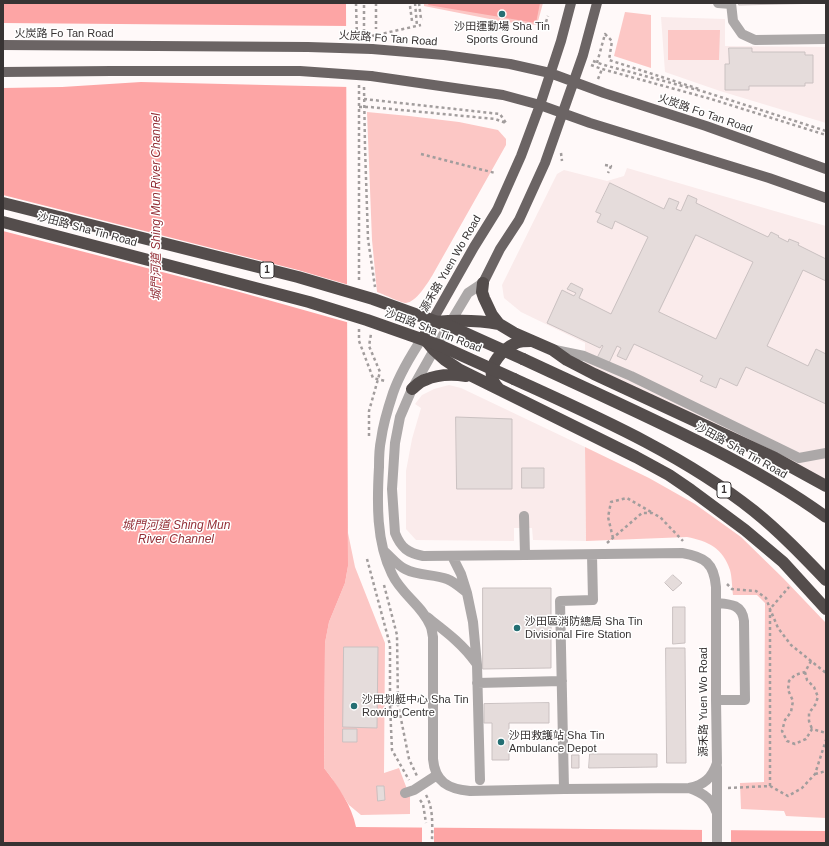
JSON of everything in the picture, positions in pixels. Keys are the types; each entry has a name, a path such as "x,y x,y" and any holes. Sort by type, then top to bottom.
{"highway":[{"name":"沙田路 Sha Tin Road","path":"3,203 298,277 373,299 454,328 674,429 762,476 826,518"},
{"name":"沙田路 Sha Tin Road","path":"3,222 309,302 367,320 441,346 642,439 674,457 738,499 768,522 826,580"},
{"path":"483,283 482,292 492,315 499,324 514,333 553,350 567,360 594,374 775,458 826,486"},
{"path":"431,323 452,320 471,320 499,324"},
{"path":"422,337 445,360 460,370 636,457 680,482 745,530 783,562 826,609"},
{"path":"500,390 493,381 492,374 493,365 498,356 508,347 517,342 531,341"},
{"path":"412,389 424,380 439,376 454,374 471,376"}],"main road":[{"name":"源禾路 Yuen Wo Road","path":"422,337 497,210 521,156 540,105 561,41 571,3"},
{"name":"源禾路 Yuen Wo Road","path":"483,283 500,249 519,220 544,163 574,82 596,3"},
{"name":"火炭路 Fo Tan Road","path":"3,45 368,46 510,64 550,73 826,169"},
{"path":"3,72 300,71 503,95 540,105 562,114 769,178 826,198"}],"street":[{"path":"718,3 731,3 733,21 742,34 755,40 826,39"},
{"name":"源禾路 Yuen Wo Road","path":"422,337 401,373 393,392 380,442 378,489 381,537 392,575 399,587 425,615 431,626 433,637 432,759 437,775 443,782 451,787 470,791 689,788 705,782 714,772 717,763 716,603 715,576 710,565 702,559 682,553 423,556 408,551 402,546 395,534 392,489 395,443 400,417 412,389 468,293 483,283"},
{"path":"553,350 584,356 631,376 799,458 826,453"},
{"path":"524,516 525,556"},
{"path":"384,551 405,569 414,573 446,579 455,583 467,593"},
{"path":"564,789 560,601 593,600 592,555"},
{"path":"452,556 461,574 471,605 474,622 477,665 480,780"},
{"path":"716,603 736,606 743,615 745,700 716,700"},
{"path":"425,615 462,646 477,665"},
{"path":"477,683 562,681"},
{"path":"717,763 717,843"},
{"path":"413,790 437,775"},
{"path":"689,788 706,796 712,802 717,815"}],"path":[{"path":"356,3 357,43"},
{"path":"364,3 368,46"},
{"path":"376,3 376,29"},
{"path":"415,3 417,26"},
{"path":"419,3 421,19 423,19"},
{"path":"410,6 412,21"},
{"path":"411,12 420,8"},
{"path":"546,22 548,16"},
{"name":"火炭路 Fo Tan Road","path":"372,36 421,25"},
{"path":"711,99 710,94 709,92 609,60 612,41 605,34 597,63 710,94 826,131"},
{"path":"588,64 711,99 826,135"},
{"path":"598,80 604,65"},
{"path":"368,80 364,99 364,147 368,239 375,294"},
{"path":"358,83 359,287"},
{"path":"359,106 495,119 506,123 500,114 364,99"},
{"path":"421,154 495,173"},
{"path":"605,165 611,166 608,173"},
{"path":"359,326 359,341 373,378 385,381"},
{"path":"371,332 369,346 380,372"},
{"path":"613,538 608,517 611,502 627,498 660,517 684,542"},
{"path":"606,543 642,512 652,513"},
{"path":"367,559 390,645 392,750 422,804 426,823"},
{"path":"727,583 732,589 756,591 766,598 778,628 791,646 826,673"},
{"path":"384,585 397,635 398,704 409,760 413,790 429,801 432,823 432,843"},
{"path":"770,786 770,609 790,587"},
{"path":"811,661 804,672 795,675 789,681 788,690 793,701 791,712 784,720 782,731 787,741 795,744 806,739 812,729"},
{"path":"804,672 807,680 814,687 818,696 809,713 809,721 812,729"},
{"path":"390,705 402,704"},
{"path":"812,729 826,732"},
{"path":"727,788 770,786 788,796 802,788 815,774 826,740"},
{"path":"815,774 826,771"}],"shaded area":[{"name":"沙田運動場 Sha Tin Sports Ground","path":"424,3 543,3 537,25 505,22 424,6"},
{"name":"沙田運動場 Sha Tin Sports Ground","path":"429,3 540,3 536,23 428,5"},
{"path":"625,12 651,15 651,68 614,56"},
{"path":"661,17 725,19 725,46 826,47 826,123 720,91 665,72"},
{"path":"668,30 720,30 719,60 668,60"},
{"path":"367,112 459,122 498,130 506,139 506,145 432,276 417,296 410,302 406,303 377,292 372,240"},
{"path":"627,168 826,226 826,481 585,365 585,343 521,312 504,298 502,285 557,174 564,170 607,181 624,176"},
{"path":"449,385 461,388 585,447 586,541 533,540 532,528 514,528 514,541 416,540 406,529 406,471 412,439 421,408 415,404 422,395 434,389"},
{"path":"585,447 649,478 695,504 741,537 826,623 826,818 786,816 784,811 741,809 740,783 764,782 765,603 757,595 733,595 731,573 727,562 719,551 708,543 687,537 586,541"},
{"name":"沙田划艇中心 Sha Tin Rowing Centre","path":"348,533 355,567 385,643 384,773 399,768 410,797 410,814 361,815 349,805 324,768 325,643 329,622 345,583 348,566"}],"water":[{"name":"城門河道 Shing Mun River Channel","path":"4,3 346,3 348,566 345,583 329,622 325,643 324,768 348,804 356,827 826,831 826,843 3,843"}],"pier":[{"path":"3,23 348,26 349,87 141,82 62,87 3,88"},
{"path":"3,195 298,270 349,285 350,323 236,291 3,231"},
{"path":"422,826 434,826 434,843 422,843"},
{"path":"702,828 731,829 731,843 702,843"}],"building":[{"path":"739,3 826,3 739,5"},
{"path":"729,48 752,48 752,52 805,52 805,55 813,55 813,83 805,83 805,86 749,86 749,90 725,90 725,64 729,64"},
{"path":"610,183 664,209 669,198 679,202 676,209 681,211 688,195 697,199 696,203 768,237 771,232 788,242 789,239 799,243 798,245 826,259 826,281 803,270 767,346 808,366 816,349 826,354 826,404 746,367 737,386 720,378 716,388 700,381 703,376 634,344 626,360 617,356 621,348 617,346 608,365 596,360 603,346 602,345 600,348 547,323 562,290 574,296 576,293 567,289 571,283 583,289 579,298 611,314 648,237 615,221 612,229 597,222 601,214 596,212","holes":["696,235 753,262 716,339 659,312"]},
{"path":"456,417 512,419 512,489 457,489"},
{"path":"522,468 544,468 544,488 522,488"},
{"path":"673,575 682,583 673,591 665,583"},
{"name":"沙田區消防總局 Sha Tin Divisional Fire Station","path":"483,588 551,588 551,668 483,669"},
{"path":"673,607 685,607 685,643 673,644"},
{"path":"344,647 378,647 377,728 343,727"},
{"path":"666,648 685,648 686,763 667,763"},
{"name":"沙田救護站 Sha Tin Ambulance Depot","path":"549,703 549,723 509,723 509,760 492,760 492,723 484,723 484,704"},
{"path":"343,729 357,729 357,742 343,742"},
{"path":"590,754 657,754 657,767 589,768"},
{"path":"572,755 579,755 579,768 572,768"},
{"path":"377,786 384,786 385,800 378,801"}],"place":[{"name":"沙田運動場 Sha Tin Sports Ground","path":"502,14"},
{"name":"沙田區消防總局 Sha Tin Divisional Fire Station","path":"517,628"},
{"name":"沙田划艇中心 Sha Tin Rowing Centre","path":"354,706"},
{"name":"沙田救護站 Sha Tin Ambulance Depot","path":"501,742"}]}
